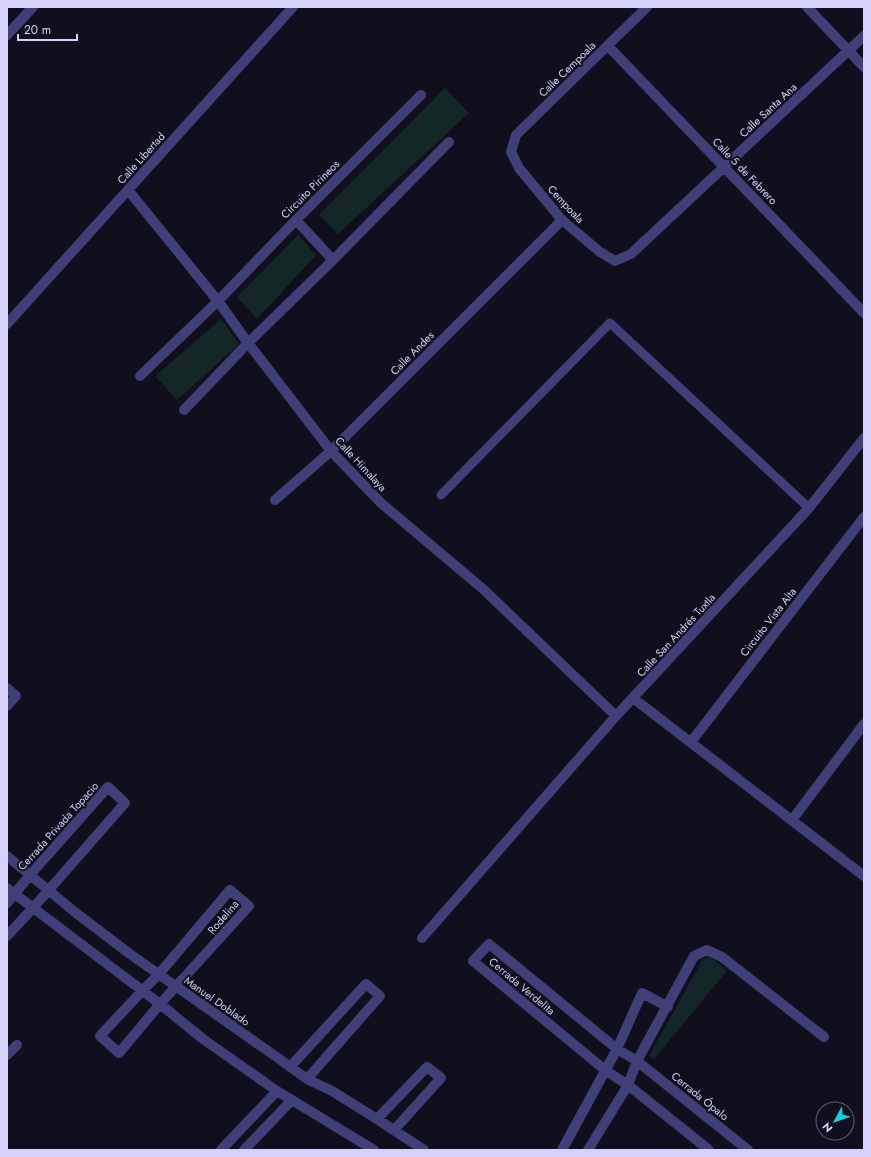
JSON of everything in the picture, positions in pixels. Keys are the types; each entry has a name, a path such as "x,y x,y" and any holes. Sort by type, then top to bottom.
{"street":[{"path":"7,35 33,7"},
{"name":"Calle Libertad","path":"7,324 293,7"},
{"name":"Calle Cempoala","path":"511,152 516,135 647,7"},
{"path":"806,7 864,67"},
{"name":"Calle Santa Ana","path":"615,261 631,254 864,36"},
{"name":"Calle 5 de Febrero","path":"608,46 864,313"},
{"name":"Circuito Pirineos","path":"140,376 218,301 296,220 421,95"},
{"path":"184,410 248,343 333,260 449,142"},
{"name":"Cempoala","path":"511,152 519,168 562,220 600,252 615,261"},
{"name":"Calle Himalaya","path":"128,190 218,301 248,343 331,451 381,504 483,589 616,716"},
{"path":"296,220 333,260"},
{"name":"Calle Andes","path":"275,500 331,451 562,220"},
{"name":"Calle San Andrés Tuxtla","path":"422,938 616,716 809,508 864,438"},
{"name":"Circuito Vista Alta","path":"691,742 864,517"},
{"path":"7,688 16,696 7,706"},
{"path":"633,698 864,876"},
{"path":"792,820 864,724"},
{"name":"Cerrada Privada Topacio","path":"7,903 11,891 30,875 108,787 125,803 7,936"},
{"name":"Manuel Doblado","path":"7,856 130,954 176,987 307,1079 332,1091 424,1150"},
{"name":"Rodelina","path":"230,890 249,906 176,987 119,1053 100,1036 159,974 230,890"},
{"path":"11,891 160,1004 203,1039 277,1091 374,1150"},
{"name":"Cerrada Verdelita","path":"628,1085 605,1070 473,961 489,944 617,1049 637,1061"},
{"path":"588,1150 628,1085 637,1061 694,956 707,950 722,957 824,1037"},
{"path":"290,1067 366,984 380,996 307,1079"},
{"path":"562,1150 617,1049 642,993 668,1006"},
{"path":"7,1055 17,1045"},
{"name":"Cerrada Ópalo","path":"637,1061 748,1150"},
{"path":"377,1119 427,1067 441,1078 394,1130"},
{"path":"628,1085 709,1150"},
{"path":"221,1150 277,1091"},
{"path":"244,1150 292,1100"}],"lane":[{"path":"441,495 610,323 809,508"}],"green space":[{"path":"445,88 469,113 338,234 319,215"},
{"path":"298,235 316,255 257,319 237,297"},
{"path":"221,319 239,344 177,400 155,376"},
{"path":"710,956 727,971 654,1059 649,1056 703,959"}]}
